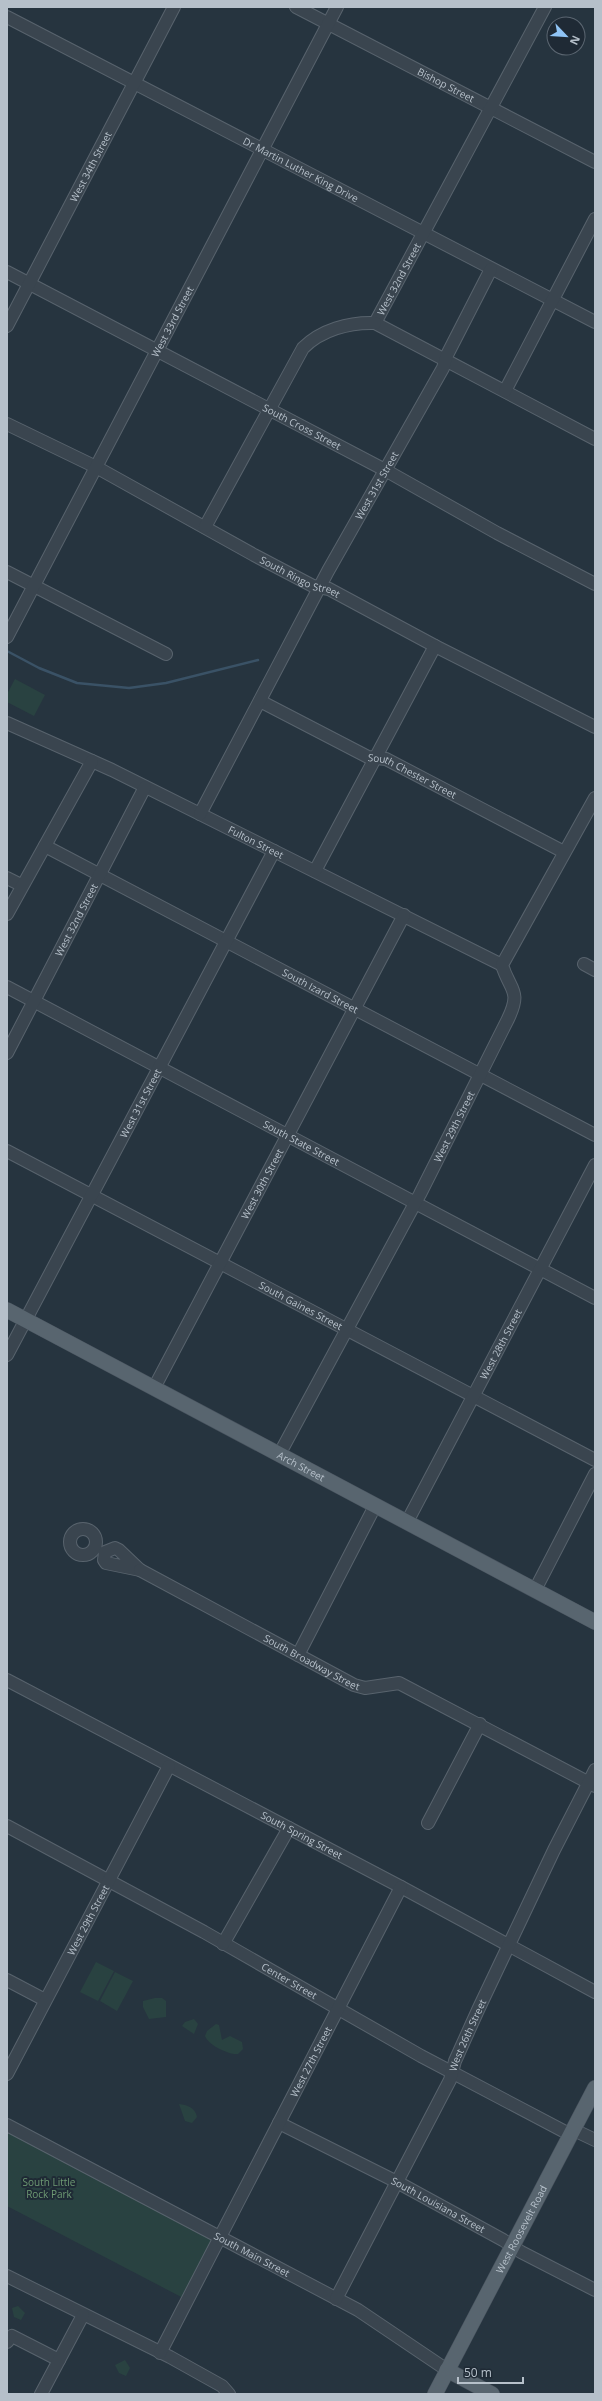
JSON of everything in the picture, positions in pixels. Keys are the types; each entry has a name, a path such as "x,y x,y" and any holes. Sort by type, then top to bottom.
{"main road":[{"name":"Arch Street","path":"7,1310 280,1453 375,1506 595,1622"},
{"name":"West Roosevelt Road","path":"435,2394 595,2088"},
{"name":"South Main Street","path":"448,2370 492,2394"}],"street":[{"name":"West 34th Street","path":"7,326 174,7"},
{"name":"Bishop Street","path":"296,7 595,162"},
{"name":"West 33rd Street","path":"7,637 337,7"},
{"name":"West 32nd Street","path":"205,527 270,411 296,357 311,339 322,333 342,327 375,324 492,109 545,7"},
{"name":"Dr Martin Luther King Drive","path":"7,17 595,322"},
{"path":"505,391 595,219"},
{"name":"West 31st Street","path":"200,814 320,587 445,361 491,268"},
{"name":"South Cross Street","path":"7,272 157,349 270,411 385,470 497,533 595,584"},
{"path":"375,324 595,439"},
{"name":"South Ringo Street","path":"7,424 96,467 254,555 320,587 329,589 435,646 595,727"},
{"path":"7,572 166,654"},
{"path":"315,871 435,646"},
{"name":"South Chester Street","path":"260,701 375,759 386,759 564,852"},
{"name":"Fulton Street","path":"7,723 92,761 145,787 404,915 502,966"},
{"path":"7,914 21,885 45,846 92,761"},
{"name":"West 32nd Street","path":"7,1053 35,1002 145,787"},
{"path":"502,966 564,852 594,801"},
{"name":"South Izard Street","path":"45,846 595,1135"},
{"name":"West 31st Street","path":"7,1355 27,1320 274,851"},
{"path":"7,878 21,885"},
{"name":"West 30th Street","path":"154,1388 404,915"},
{"path":"584,964 595,970"},
{"name":"West 29th Street","path":"280,1453 415,1203 516,1003 514,991 502,966"},
{"name":"South State Street","path":"7,987 595,1298"},
{"name":"South Gaines Street","path":"7,1151 595,1460"},
{"name":"West 28th Street","path":"407,1522 595,1165"},
{"path":"535,1590 595,1474"},
{"path":"298,1655 375,1506"},
{"name":"South Broadway Street","path":"100,1550 104,1560 110,1565 140,1570 359,1688 399,1683 480,1724 592,1784"},
{"name":"South Spring Street","path":"7,1680 509,1944 595,1992"},
{"path":"428,1823 480,1724"},
{"name":"West 29th Street","path":"7,2074 169,1766"},
{"name":"West 26th Street","path":"336,2299 454,2073 454,2061 509,1944 592,1784 595,1770"},
{"name":"Center Street","path":"7,1826 327,2000 339,2009 454,2073 572,2132 595,2140"},
{"path":"223,1944 289,1828"},
{"name":"West 27th Street","path":"160,2353 401,1887"},
{"path":"7,1980 45,2000"},
{"name":"South Louisiana Street","path":"280,2123 396,2182 513,2245 521,2252 595,2290"},
{"name":"South Main Street","path":"7,2125 379,2322 448,2370"},
{"path":"7,2276 160,2353 222,2386 229,2394"},
{"path":"41,2394 83,2315"},
{"path":"7,2342 12,2336 59,2360"}],"green space":[{"path":"15,679 45,695 34,716 7,702 7,694"},
{"path":"96,1962 114,1971 98,2001 80,1992"},
{"path":"115,1972 133,1981 117,2011 100,2001"},
{"path":"162,1998 166,2001 166,2017 149,2019 143,2007 143,2001"},
{"path":"194,2019 198,2024 194,2034 182,2026 185,2022"},
{"path":"216,2024 219,2025 222,2040 230,2036 242,2042 243,2049 238,2054 229,2053 219,2049 207,2039 205,2036 207,2031"},
{"path":"179,2104 193,2109 197,2117 192,2123 185,2121"},
{"name":"South Little Rock Park","path":"7,2125 220,2237 187,2300 7,2206"},
{"path":"18,2306 25,2313 21,2320 14,2317 12,2308"},
{"path":"125,2360 130,2368 126,2376 119,2373 115,2365"}],"waterway":[{"path":"7,651 39,668 77,683 129,688 166,683 258,660"}]}
